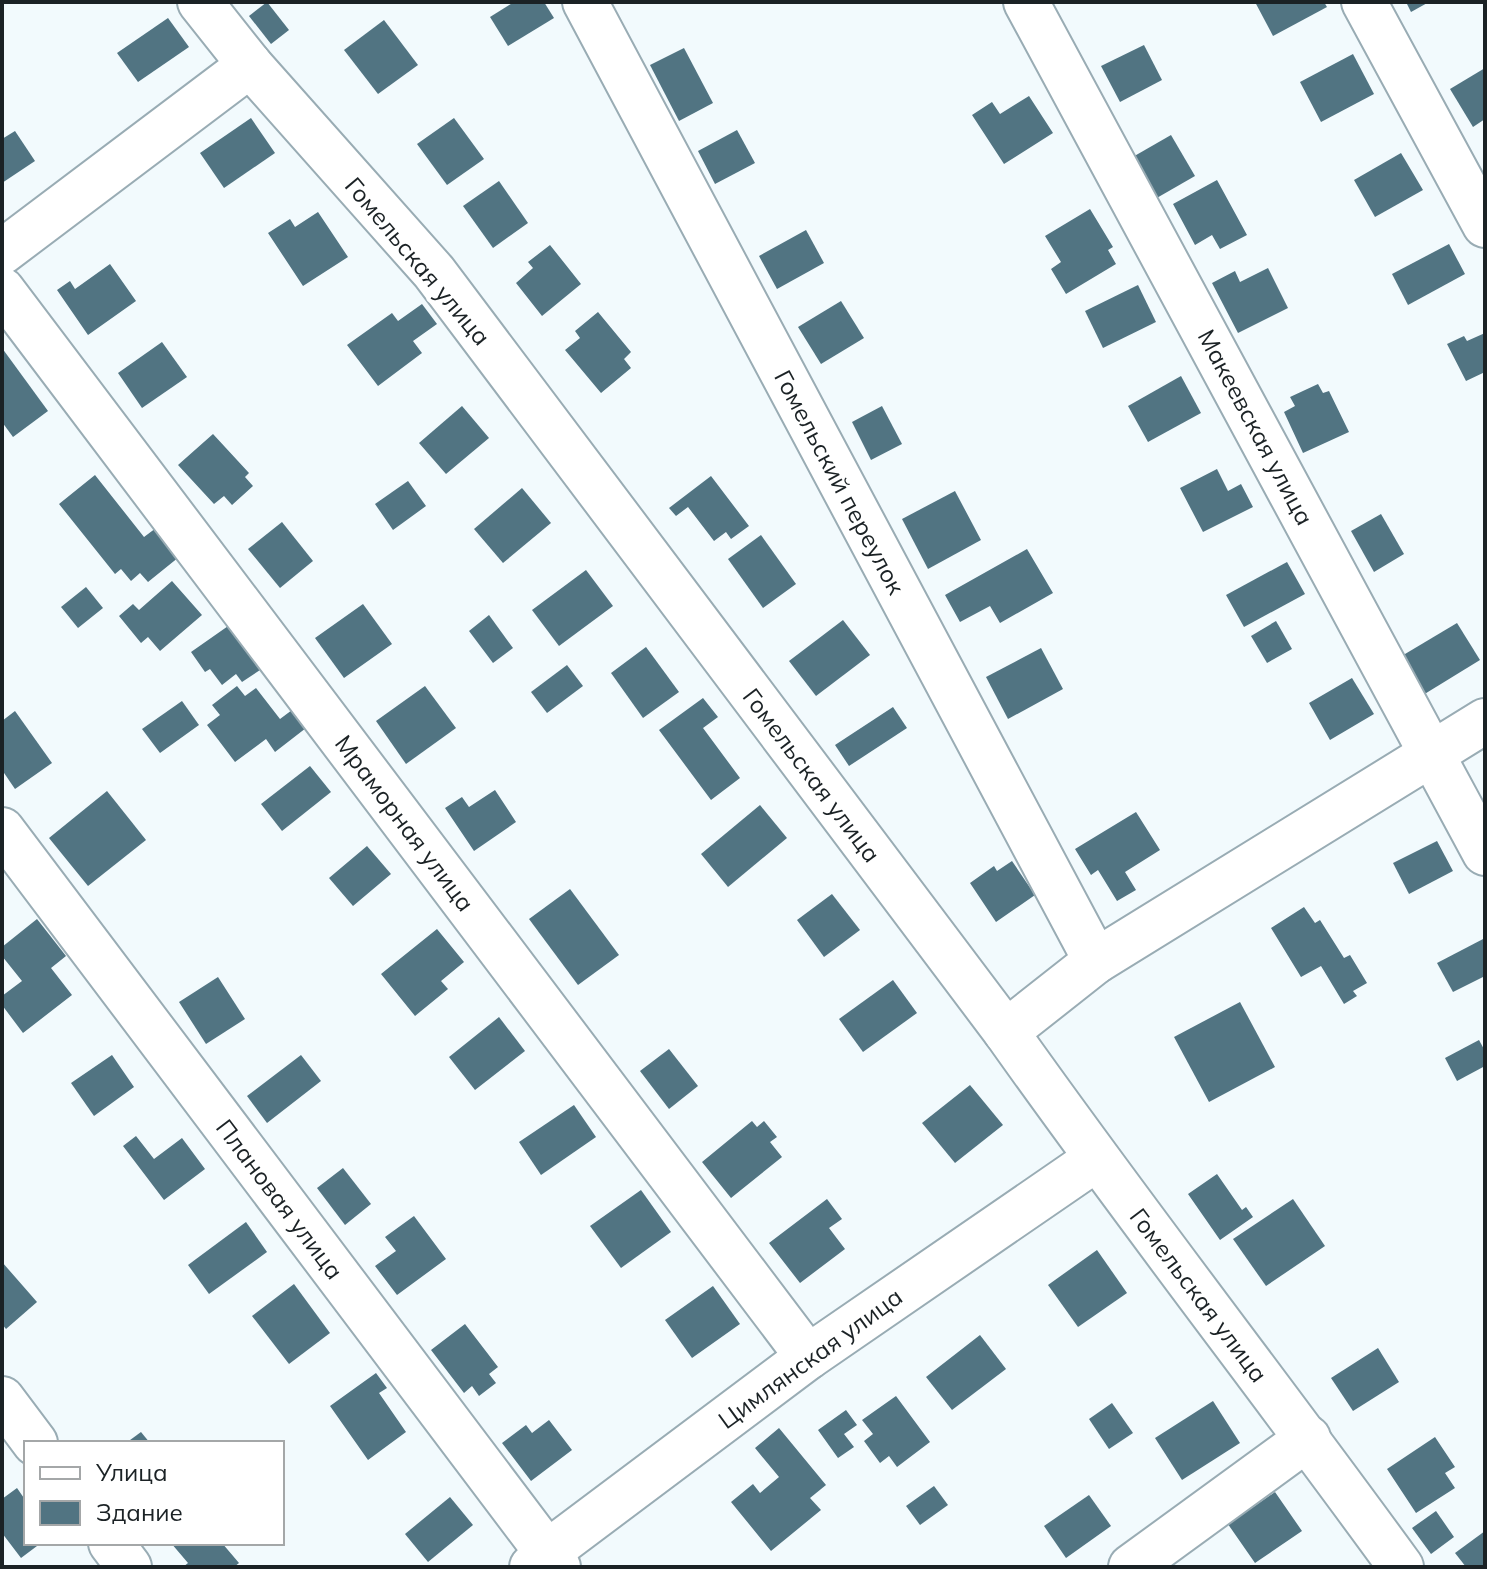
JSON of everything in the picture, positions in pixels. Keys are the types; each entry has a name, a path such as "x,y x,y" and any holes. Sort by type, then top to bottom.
{"street":[{"name":"Гомельская улица","path":"200,2 250,65 434,272 1006,1032 1096,1159 1308,1438 1401,1567"},
{"name":"Гомельский переулок","path":"585,2 1096,961"},
{"name":"Макеевская улица","path":"1026,2 1485,853"},
{"path":"1364,2 1485,225"},
{"path":"2,252 250,65"},
{"name":"Мраморная улица","path":"2,290 808,1357"},
{"path":"1006,1032 1096,961 1485,721"},
{"name":"Плановая улица","path":"2,830 546,1562"},
{"name":"Цимлянская улица","path":"546,1562 808,1357 1096,1159"},
{"path":"2,1399 34,1441"},
{"path":"1131,1567 1308,1438"},
{"path":"112,1545 129,1567"}],"building":[{"path":"267,2 289,30 271,44 249,16"},
{"path":"514,2 544,2 554,18 508,46 490,17"},
{"path":"1255,2 1324,2 1327,7 1273,36"},
{"path":"1406,2 1429,2 1411,12"},
{"path":"168,18 189,47 138,82 117,53"},
{"path":"384,20 418,65 378,94 344,50"},
{"path":"1144,45 1162,80 1120,102 1101,66"},
{"path":"684,48 713,103 679,121 650,65"},
{"path":"1353,54 1374,94 1321,122 1300,82"},
{"path":"1485,68 1485,119 1473,127 1450,89"},
{"path":"1029,96 1053,133 1004,164 972,115 992,102 1000,114"},
{"path":"251,118 275,153 224,188 200,153"},
{"path":"454,118 484,159 447,185 417,144"},
{"path":"737,130 755,163 715,184 698,151"},
{"path":"15,131 35,161 2,183 2,139"},
{"path":"1171,135 1195,176 1155,199 1131,158"},
{"path":"1401,153 1423,190 1375,217 1354,180"},
{"path":"1217,180 1247,235 1220,249 1212,235 1195,245 1173,204"},
{"path":"499,181 528,223 493,248 463,206"},
{"path":"1090,209 1113,247 1108,250 1116,264 1066,294 1051,269 1061,262 1045,236"},
{"path":"318,212 348,257 303,286 268,233 290,219 295,227"},
{"path":"806,230 824,263 777,289 759,256"},
{"path":"1449,244 1465,274 1408,305 1392,274"},
{"path":"550,245 581,284 542,316 516,283 533,268 528,262"},
{"path":"110,264 136,301 88,335 57,290 70,281 75,289"},
{"path":"1268,268 1288,308 1238,333 1212,283 1235,271 1240,282"},
{"path":"1138,285 1156,322 1103,348 1085,311"},
{"path":"841,301 864,338 821,364 798,327"},
{"path":"422,304 437,324 413,341 422,353 378,386 347,345 392,313 398,321"},
{"path":"598,312 631,352 624,359 631,368 601,393 565,350 580,338 575,331"},
{"path":"1485,333 1485,372 1466,381 1447,344 1464,336 1467,341"},
{"path":"162,342 187,377 142,408 118,373"},
{"path":"2,348 48,411 13,437 2,422"},
{"path":"1181,376 1201,413 1148,442 1128,406"},
{"path":"1318,384 1323,393 1329,391 1349,432 1303,453 1284,412 1295,406 1290,397"},
{"path":"462,406 489,438 446,474 419,443"},
{"path":"882,406 902,444 871,460 852,422"},
{"path":"213,434 249,473 245,477 253,486 232,505 224,496 214,504 178,465"},
{"path":"1217,469 1228,491 1241,484 1253,507 1203,532 1180,488"},
{"path":"95,475 144,537 156,528 179,557 148,582 140,573 131,581 121,569 115,574 59,504"},
{"path":"711,476 749,526 731,539 726,532 714,541 688,507 676,516 669,508"},
{"path":"408,481 426,506 393,530 375,504"},
{"path":"522,488 551,523 503,563 474,529"},
{"path":"955,491 981,540 928,569 902,519"},
{"path":"1381,514 1404,554 1374,572 1351,531"},
{"path":"282,522 313,561 280,588 248,549"},
{"path":"761,535 796,584 763,608 728,559"},
{"path":"1027,549 1053,593 1000,623 990,606 960,622 945,595"},
{"path":"1287,562 1305,594 1244,627 1226,595"},
{"path":"586,570 613,606 559,646 532,610"},
{"path":"172,581 202,615 160,651 148,637 141,643 119,616 133,604 139,610"},
{"path":"86,587 103,608 78,628 61,607"},
{"path":"363,604 392,644 344,678 315,638"},
{"path":"489,615 513,648 493,663 469,631"},
{"path":"843,620 870,655 816,696 789,661"},
{"path":"1276,621 1292,649 1267,663 1251,636"},
{"path":"1457,623 1480,660 1423,695 1400,657"},
{"path":"231,624 263,668 242,682 236,674 222,685 210,669 205,672 191,652"},
{"path":"646,647 679,692 643,718 611,673"},
{"path":"1041,648 1063,689 1008,719 986,677"},
{"path":"567,665 583,686 547,713 531,692"},
{"path":"1352,678 1374,714 1330,740 1309,703"},
{"path":"237,686 245,696 256,688 280,719 292,710 306,728 275,752 266,739 235,762 207,725 220,715 212,705"},
{"path":"425,686 456,728 406,764 376,721"},
{"path":"703,698 718,717 703,728 740,778 711,800 659,730"},
{"path":"182,701 199,725 160,753 142,729"},
{"path":"893,707 907,728 849,766 835,745"},
{"path":"15,711 52,763 15,789 2,770 2,721"},
{"path":"310,766 331,792 282,831 261,804"},
{"path":"495,790 516,822 474,851 445,808 462,797 469,807"},
{"path":"107,791 146,840 88,886 49,838"},
{"path":"760,805 787,838 728,887 701,854"},
{"path":"1136,812 1160,850 1125,872 1136,890 1117,901 1098,870 1091,875 1075,849"},
{"path":"1437,841 1453,871 1409,894 1393,863"},
{"path":"367,846 391,874 353,906 329,878"},
{"path":"1012,861 1035,895 996,922 970,883 994,866 997,871"},
{"path":"570,889 619,955 578,985 529,919"},
{"path":"832,894 860,930 824,957 797,920"},
{"path":"1304,907 1315,923 1320,920 1344,958 1350,955 1367,983 1353,991 1357,996 1344,1004 1321,966 1301,977 1271,928"},
{"path":"37,919 66,956 51,968 72,995 23,1033 2,1005 2,996 22,981 2,956 2,947"},
{"path":"437,929 464,962 441,981 448,989 415,1016 381,974"},
{"path":"1485,938 1485,976 1453,992 1437,963"},
{"path":"218,977 245,1019 206,1044 179,1002"},
{"path":"893,980 917,1013 863,1052 839,1019"},
{"path":"1240,1002 1275,1067 1209,1102 1174,1037"},
{"path":"499,1017 525,1051 475,1090 449,1057"},
{"path":"1479,1040 1485,1051 1485,1066 1457,1081 1445,1058"},
{"path":"669,1049 698,1086 669,1109 640,1071"},
{"path":"112,1055 134,1087 94,1116 71,1083"},
{"path":"301,1055 321,1081 267,1123 247,1096"},
{"path":"970,1085 1003,1125 955,1163 922,1123"},
{"path":"574,1105 596,1137 541,1175 519,1142"},
{"path":"752,1121 757,1127 764,1121 777,1137 770,1142 782,1157 731,1198 702,1162"},
{"path":"136,1136 154,1159 182,1138 205,1169 164,1200 123,1146"},
{"path":"343,1168 371,1204 345,1225 317,1188"},
{"path":"1217,1174 1242,1210 1246,1207 1253,1217 1220,1240 1188,1194"},
{"path":"641,1190 671,1232 621,1268 590,1226"},
{"path":"827,1199 842,1219 829,1228 845,1249 800,1283 769,1243"},
{"path":"1293,1199 1325,1246 1266,1286 1233,1239"},
{"path":"414,1216 446,1259 397,1295 375,1266 396,1251 385,1237"},
{"path":"246,1222 267,1252 209,1294 188,1265"},
{"path":"1097,1250 1127,1293 1078,1327 1048,1285"},
{"path":"2,1262 37,1302 6,1329 2,1324"},
{"path":"294,1284 330,1333 289,1364 252,1316"},
{"path":"713,1286 740,1324 692,1358 665,1320"},
{"path":"465,1324 498,1367 489,1374 496,1383 479,1396 472,1386 464,1393 431,1350"},
{"path":"980,1335 1006,1369 952,1410 926,1377"},
{"path":"1378,1348 1399,1382 1353,1411 1331,1378"},
{"path":"376,1373 387,1388 379,1393 406,1432 368,1460 330,1406"},
{"path":"896,1396 930,1442 897,1467 889,1456 880,1463 864,1441 873,1434 862,1420"},
{"path":"1213,1401 1240,1443 1182,1480 1155,1438"},
{"path":"1112,1403 1133,1433 1109,1449 1089,1419"},
{"path":"846,1410 857,1425 844,1434 854,1447 838,1458 818,1430"},
{"path":"549,1420 572,1450 531,1481 502,1443 526,1425 532,1433"},
{"path":"779,1428 826,1485 810,1498 821,1510 771,1551 731,1502 753,1484 760,1493 779,1477 755,1448"},
{"path":"141,1432 148,1441 129,1441"},
{"path":"1435,1437 1455,1467 1445,1473 1455,1488 1416,1513 1387,1469"},
{"path":"934,1486 948,1505 920,1525 906,1506"},
{"path":"17,1488 24,1498 24,1545 38,1545 21,1558 2,1533 2,1499"},
{"path":"1275,1492 1302,1531 1255,1563 1223,1517 1238,1507 1243,1514"},
{"path":"1089,1495 1111,1526 1066,1558 1044,1526"},
{"path":"450,1497 473,1525 428,1562 405,1534"},
{"path":"1436,1511 1454,1537 1431,1554 1412,1528"},
{"path":"1485,1531 1485,1567 1466,1567 1455,1553"},
{"path":"173,1545 224,1545 239,1563 234,1567 183,1567 188,1563"}]}
